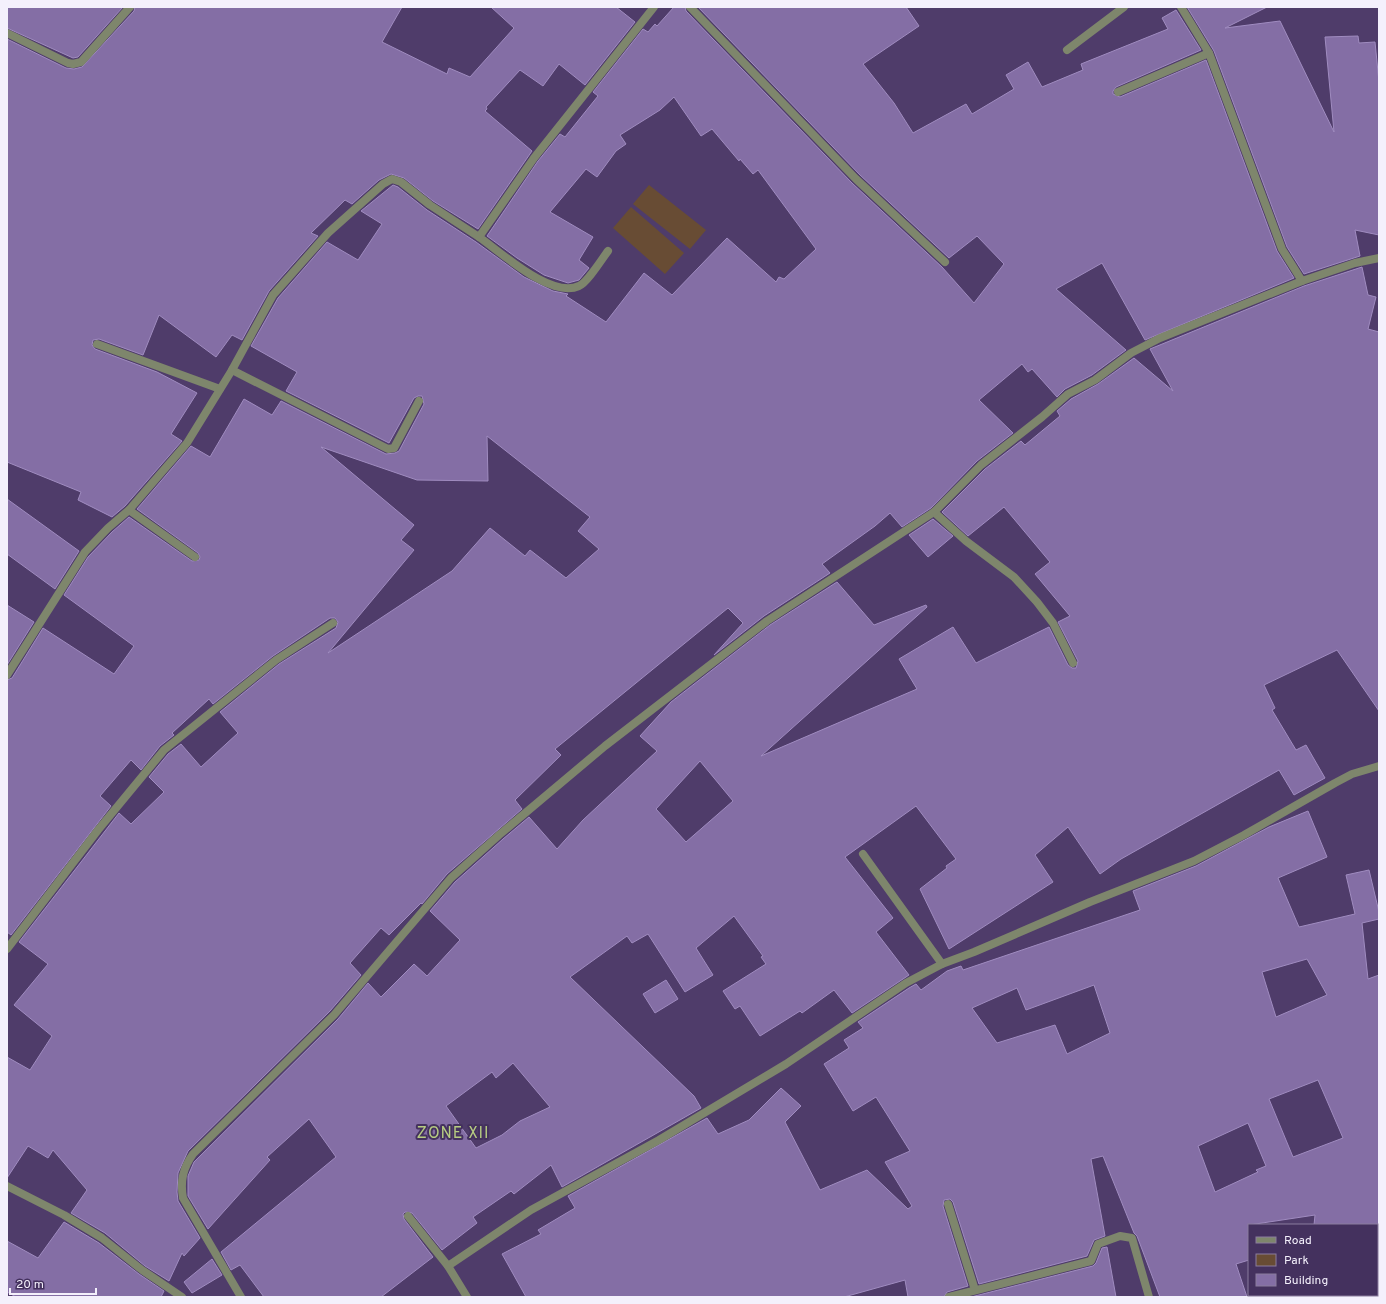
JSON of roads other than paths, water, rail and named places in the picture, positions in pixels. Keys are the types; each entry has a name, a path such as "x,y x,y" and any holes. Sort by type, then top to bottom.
{"street":[{"path":"7,34 68,63 76,64 81,62 130,7"},
{"path":"479,237 534,158 654,7"},
{"path":"690,7 856,179 946,262"},
{"path":"1067,50 1124,7"},
{"path":"1181,7 1209,53 1282,249 1302,281"},
{"path":"1118,92 1209,53"},
{"path":"7,676 85,552 108,528 129,510 187,443 232,370 273,295 328,233 388,181 392,179 401,182 430,205 479,237 539,281 554,287 569,289 581,286 608,251"},
{"path":"241,1297 182,1198 182,1175 185,1165 193,1154 334,1015 451,878 499,834 605,746 767,621 934,512 981,465 1042,418 1068,394 1095,380 1131,354 1160,338 1302,281 1355,263 1379,258"},
{"path":"97,344 220,389"},
{"path":"232,370 388,449 394,448 419,402"},
{"path":"129,510 195,557"},
{"path":"934,512 966,541 1014,577 1037,602 1052,623 1072,664"},
{"path":"7,949 98,830 164,750 276,660 333,623"},
{"path":"448,1266 531,1210 666,1136 786,1064 906,983 942,964 974,952 1090,902 1194,861 1352,774 1379,766"},
{"path":"863,854 942,964"},
{"path":"7,1186 64,1215 102,1238 142,1270 182,1297"},
{"path":"948,1204 975,1290"},
{"path":"408,1216 448,1266 467,1297"},
{"path":"950,1297 1091,1261 1098,1244 1120,1236 1132,1238 1149,1297"}],"district":[{"name":"ZONE XII","path":"453,1134"}]}
